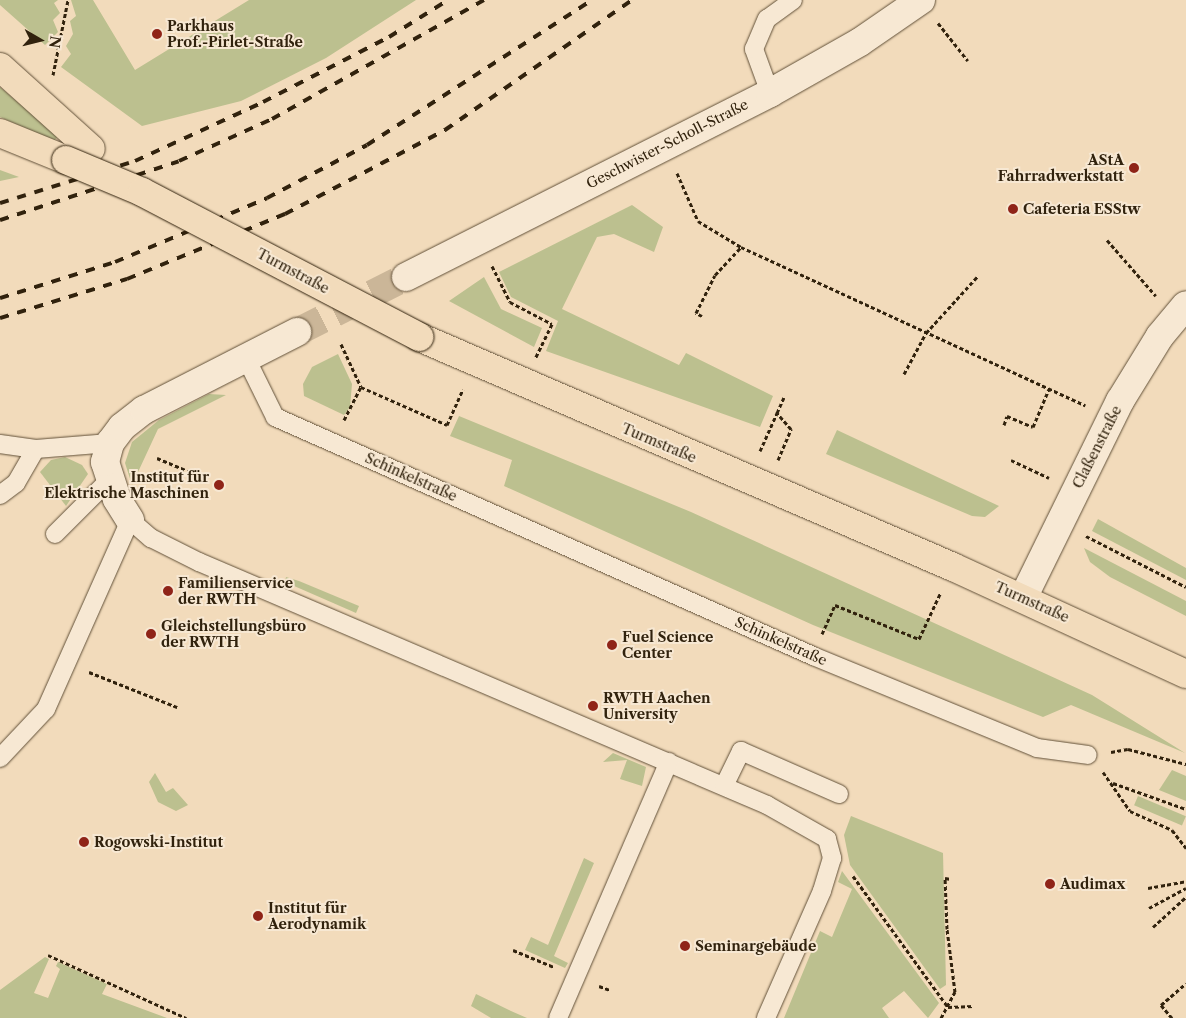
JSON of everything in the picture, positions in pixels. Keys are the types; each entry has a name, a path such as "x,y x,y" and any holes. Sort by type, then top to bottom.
{"main road":[{"name":"Turmstraße","path":"0,66 91,149 142,192"},
{"name":"Turmstraße","path":"0,133 142,192 419,338 1023,598 1186,674"}],"street":[{"name":"Geschwister-Scholl-Straße","path":"406,277 770,92 860,42 921,0"},
{"name":"Claßenstraße","path":"1023,598 1112,417 1160,336 1186,306"},
{"path":"130,520 109,480 105,462 110,443 144,410 297,332"}],"lane":[{"path":"770,92 754,49 768,19 792,0"},
{"name":"Schinkelstraße","path":"246,358 275,417 849,670 1037,748 1088,755"},
{"path":"0,444 36,449 110,443"},
{"path":"0,495 16,483 36,449"},
{"path":"55,534 109,480"},
{"path":"0,758 46,709 130,520 151,538 199,562 669,762 808,825 832,848 822,891 766,1018"},
{"path":"724,786 741,751 839,794"},
{"path":"558,1018 669,762"}],"path":[{"path":"58,67 68,0"},
{"path":"938,23 968,61"},
{"path":"662,146 698,221 741,247 1112,417"},
{"path":"1107,240 1133,274"},
{"path":"702,316 696,313 715,275 741,247"},
{"path":"492,265 510,302 552,324 542,344"},
{"path":"904,374 926,333 977,277"},
{"path":"341,344 361,387 447,425 453,412"},
{"path":"333,443 361,387"},
{"path":"1004,425 1007,416 1033,427 1049,389"},
{"path":"772,425 784,397"},
{"path":"766,488 791,429 777,413"},
{"path":"157,458 195,474"},
{"path":"1012,460 1075,490"},
{"path":"1059,523 1186,587"},
{"path":"826,625 836,605 918,639 927,621"},
{"path":"100,676 177,707"},
{"path":"1128,749 1186,764"},
{"path":"1186,809 1113,783 1130,811 1172,830 1186,848"},
{"path":"850,872 948,1007"},
{"path":"941,1018 955,992 947,929 945,878 951,879"},
{"path":"1148,888 1186,881"},
{"path":"1149,908 1186,888"},
{"path":"1153,927 1186,897"},
{"path":"48,955 186,1018"},
{"path":"1172,1018 1161,1005 1186,983"},
{"path":"948,1007 974,1006"}],"green space":[{"path":"0,0 58,0 54,3 60,13 53,20 58,32 45,45 0,5"},
{"path":"71,0 93,0 135,70 249,0 416,0 326,58 241,101 142,126 61,67 71,54 66,46 73,34 70,21 76,16"},
{"path":"0,87 58,136 54,141 0,117"},
{"path":"0,170 19,177 0,181"},
{"path":"632,205 663,227 654,252 614,234 597,237 562,309 679,365 686,353 773,396 760,427 546,351 558,321 511,297 499,272"},
{"path":"484,277 501,309 542,328 534,347 449,301"},
{"path":"338,354 352,384 350,407 344,415 304,396 303,384 312,367"},
{"path":"209,394 226,395 158,429 132,485 125,463 132,442 159,420"},
{"path":"459,416 691,512 1092,695 1185,753 1071,705 1043,717 813,625 504,486 512,460 450,436"},
{"path":"837,430 999,506 985,517 972,516 826,454"},
{"path":"65,457 82,465 88,474 66,506 40,472 51,460"},
{"path":"1098,519 1186,568 1186,580 1092,531"},
{"path":"1084,548 1186,601 1186,616 1110,577 1090,562"},
{"path":"286,577 359,606 356,613 285,582"},
{"path":"613,753 646,767 642,786 620,779 627,760 603,762"},
{"path":"1172,770 1186,776 1186,801 1159,790"},
{"path":"155,773 166,792 173,788 188,805 176,811 158,802 149,782"},
{"path":"1138,796 1186,816 1182,826 1134,805"},
{"path":"851,816 943,853 946,985 940,989 850,865 844,835"},
{"path":"584,858 594,863 554,956 568,963 565,968 525,950 531,937 548,945"},
{"path":"842,871 939,1003 928,1018 904,991 882,1008 889,1018 784,1018 820,931 832,937 852,889 838,882"},
{"path":"45,957 49,959 34,993 48,998 60,969 56,966 58,962 107,984 102,994 167,1018 0,1018 0,990"},
{"path":"476,994 527,1018 491,1018 471,1006"}],"tunnel":[{"path":"297,332 406,277"}],"railway":[{"path":"0,203 135,161 263,102 389,37 448,0"},
{"path":"0,220 179,161 272,119 484,0"},
{"path":"0,298 115,262 267,198 367,145 592,0"},
{"path":"0,318 127,279 285,214 445,130 632,0"}],"place":[{"name":"Parkhaus Prof.-Pirlet-Straße","path":"157,34"},
{"name":"AStA Fahrradwerkstatt","path":"1134,168"},
{"name":"Cafeteria ESStw","path":"1013,209"},
{"name":"Institut für Elektrische Maschinen","path":"219,485"},
{"name":"Familienservice der RWTH","path":"168,591"},
{"name":"Gleichstellungsbüro der RWTH","path":"151,634"},
{"name":"Fuel Science Center","path":"612,645"},
{"name":"RWTH Aachen University","path":"593,706"},
{"name":"Rogowski-Institut","path":"84,842"},
{"name":"Audimax","path":"1050,884"},
{"name":"Institut für Aerodynamik","path":"258,916"},
{"name":"Seminargebäude","path":"685,946"}]}
